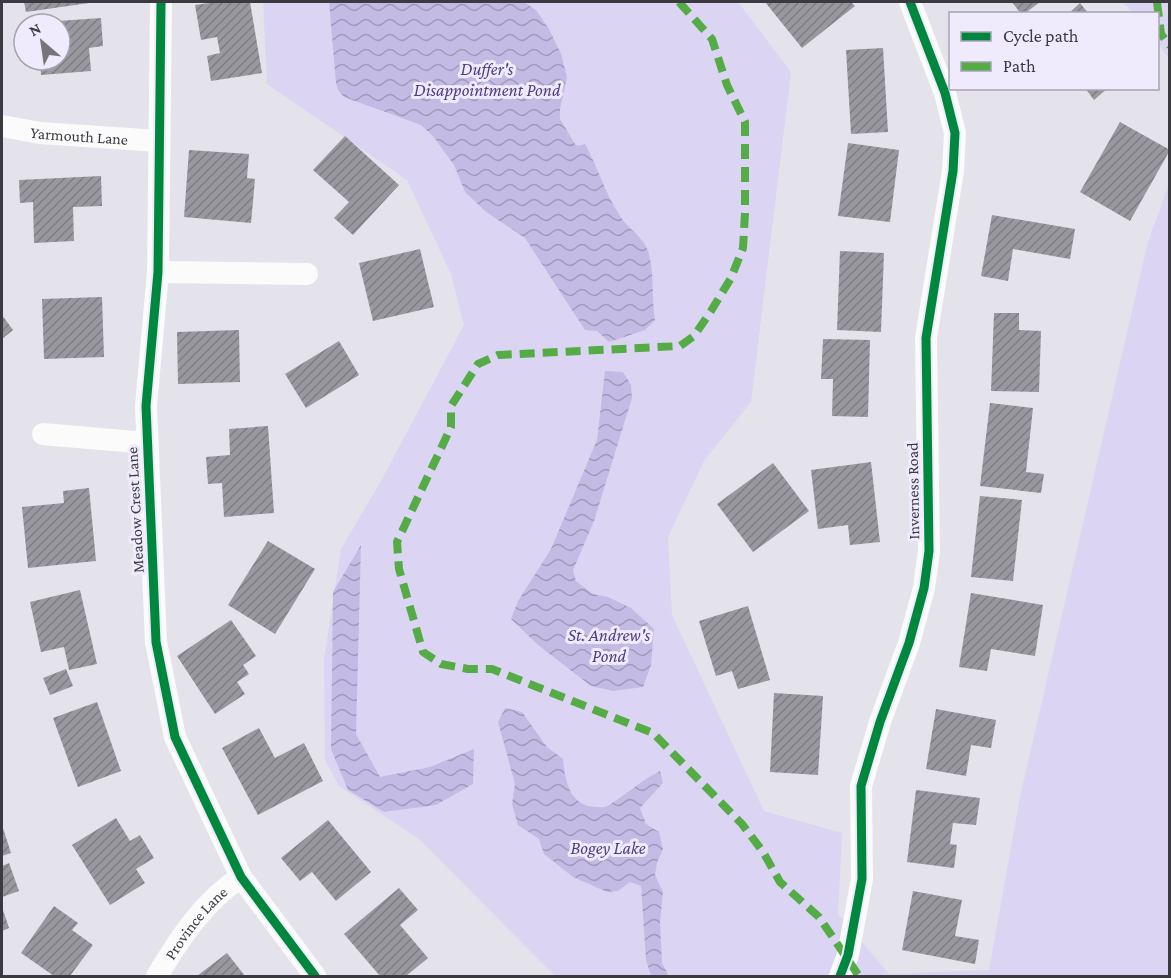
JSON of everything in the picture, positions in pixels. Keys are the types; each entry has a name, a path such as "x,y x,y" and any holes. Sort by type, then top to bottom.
{"street":[{"name":"Meadow Crest Lane","path":"161,2 158,272 146,406 156,642 175,736 241,877 315,976"},
{"name":"Inverness Road","path":"840,976 848,955 862,879 861,786 880,722 909,643 924,588 929,550 926,338 953,171 955,133 945,93 910,2"},
{"name":"Yarmouth Lane","path":"2,126 40,133 159,141"},
{"path":"158,272 307,274"},
{"path":"43,434 147,443"},
{"name":"Province Lane","path":"157,976 195,918 223,889 241,877"}],"shaded area":[{"path":"263,2 738,2 791,72 751,402 704,461 668,537 672,615 764,811 842,833 838,914 889,974 989,970 1020,797 1148,242 1169,184 1169,976 555,976 419,839 339,786 325,760 324,659 341,549 381,481 464,325 451,274 407,180 267,84"},
{"path":"1123,2 1169,2 1169,59 1159,45 1159,12 1132,12"}],"water":[{"name":"Duffer's Disappointment Pond","path":"329,2 524,2 536,10 549,29 561,54 567,77 560,119 575,144 578,146 585,144 617,211 642,240 648,251 655,320 645,330 609,342 597,331 585,330 525,238 485,211 465,192 454,165 433,136 421,125 344,97 336,83"},
{"name":"St. Andrew's Pond","path":"605,371 623,372 631,385 632,398 594,521 573,570 576,581 593,594 608,597 631,608 654,629 651,665 643,687 613,691 591,686 538,645 511,619 518,601 551,549 597,440"},
{"path":"361,545 356,734 380,777 430,767 474,749 473,784 436,805 384,812 348,790 331,749 333,592"},
{"name":"Bogey Lake","path":"505,708 522,712 547,747 563,759 570,790 574,797 587,806 607,806 660,771 663,783 640,808 646,824 659,832 663,849 655,875 663,892 660,922 662,963 669,976 651,976 646,960 641,886 630,882 618,891 607,892 573,877 544,854 539,839 518,825 512,804 515,784 498,722"}],"building":[{"path":"24,2 89,2 89,3 26,12"},
{"path":"216,2 250,2 262,73 211,81 207,56 220,53 217,37 201,40 195,5"},
{"path":"765,2 851,2 855,6 802,48"},
{"path":"1012,2 1040,2 1027,12 1020,12"},
{"path":"1080,3 1087,12 1070,12"},
{"path":"101,18 103,46 89,48 91,71 41,75 41,72 72,72 72,20"},
{"path":"883,48 888,132 851,134 846,50"},
{"path":"1086,90 1106,90 1094,100"},
{"path":"1120,122 1170,150 1130,221 1080,192"},
{"path":"345,136 399,185 353,235 334,218 349,202 313,170"},
{"path":"848,143 899,150 890,222 838,216"},
{"path":"189,150 249,154 247,178 255,179 251,223 184,217"},
{"path":"101,176 102,206 73,207 74,241 34,243 33,202 20,203 19,180"},
{"path":"992,215 1075,229 1070,259 1013,249 1008,281 981,276"},
{"path":"420,249 434,307 373,321 359,263"},
{"path":"840,251 884,253 881,332 837,330"},
{"path":"102,297 104,357 44,359 42,299"},
{"path":"994,313 1019,313 1019,330 1041,331 1039,392 991,391"},
{"path":"2,315 13,330 2,339"},
{"path":"239,330 240,382 178,384 177,332"},
{"path":"823,339 870,340 868,417 832,416 833,379 821,379"},
{"path":"339,341 359,375 306,408 285,374"},
{"path":"990,403 1033,408 1026,472 1044,474 1041,493 980,486"},
{"path":"268,426 274,513 224,517 222,483 208,484 206,457 230,455 229,429"},
{"path":"871,462 880,542 850,545 848,525 818,529 811,470"},
{"path":"773,463 809,511 753,552 717,504"},
{"path":"89,488 96,561 28,568 22,507 64,503 63,491"},
{"path":"980,496 1022,500 1013,581 971,577"},
{"path":"268,541 315,569 275,634 228,605"},
{"path":"80,590 97,664 69,670 64,647 41,652 30,602"},
{"path":"971,593 1043,605 1035,656 991,649 987,671 959,667"},
{"path":"748,606 770,680 738,689 732,671 716,676 699,621"},
{"path":"231,620 256,656 243,665 249,674 237,682 245,694 215,714 177,656"},
{"path":"66,669 73,686 50,695 43,678"},
{"path":"774,693 823,696 818,775 770,772"},
{"path":"97,702 121,771 78,787 53,718"},
{"path":"936,709 996,720 991,748 971,745 966,776 926,769"},
{"path":"259,728 275,758 304,743 323,781 258,815 222,748"},
{"path":"916,790 980,798 976,825 953,823 950,844 957,845 954,868 907,862"},
{"path":"116,818 130,841 140,835 154,858 136,869 145,883 110,905 72,845"},
{"path":"328,820 371,872 336,901 312,872 300,881 281,858"},
{"path":"2,825 11,853 2,856"},
{"path":"9,863 19,891 2,897 2,866"},
{"path":"399,888 418,910 400,925 428,958 406,976 380,976 344,934"},
{"path":"913,891 962,900 955,936 979,940 975,964 902,950"},
{"path":"54,906 78,923 72,930 93,945 70,976 54,976 21,953"},
{"path":"2,907 9,928 2,931"},
{"path":"227,953 245,976 197,976"}],"marked path":[{"path":"679,2 712,39 727,85 745,122 743,248 731,278 694,336 680,346 498,355 478,364 451,406 451,427 397,542 399,569 423,652 441,664 468,669 492,669 653,733 742,824 763,852 780,882 819,917 859,976"},
{"path":"1157,2 1158,12"},
{"path":"1159,18 1161,34 1170,46"}],"cycle path":[{"path":"161,2 158,272 146,406 156,642 175,737 241,877 315,976"},
{"path":"840,976 848,955 862,879 861,786 880,722 909,643 924,588 929,551 926,338 953,171 955,133 945,93 910,2"}]}
